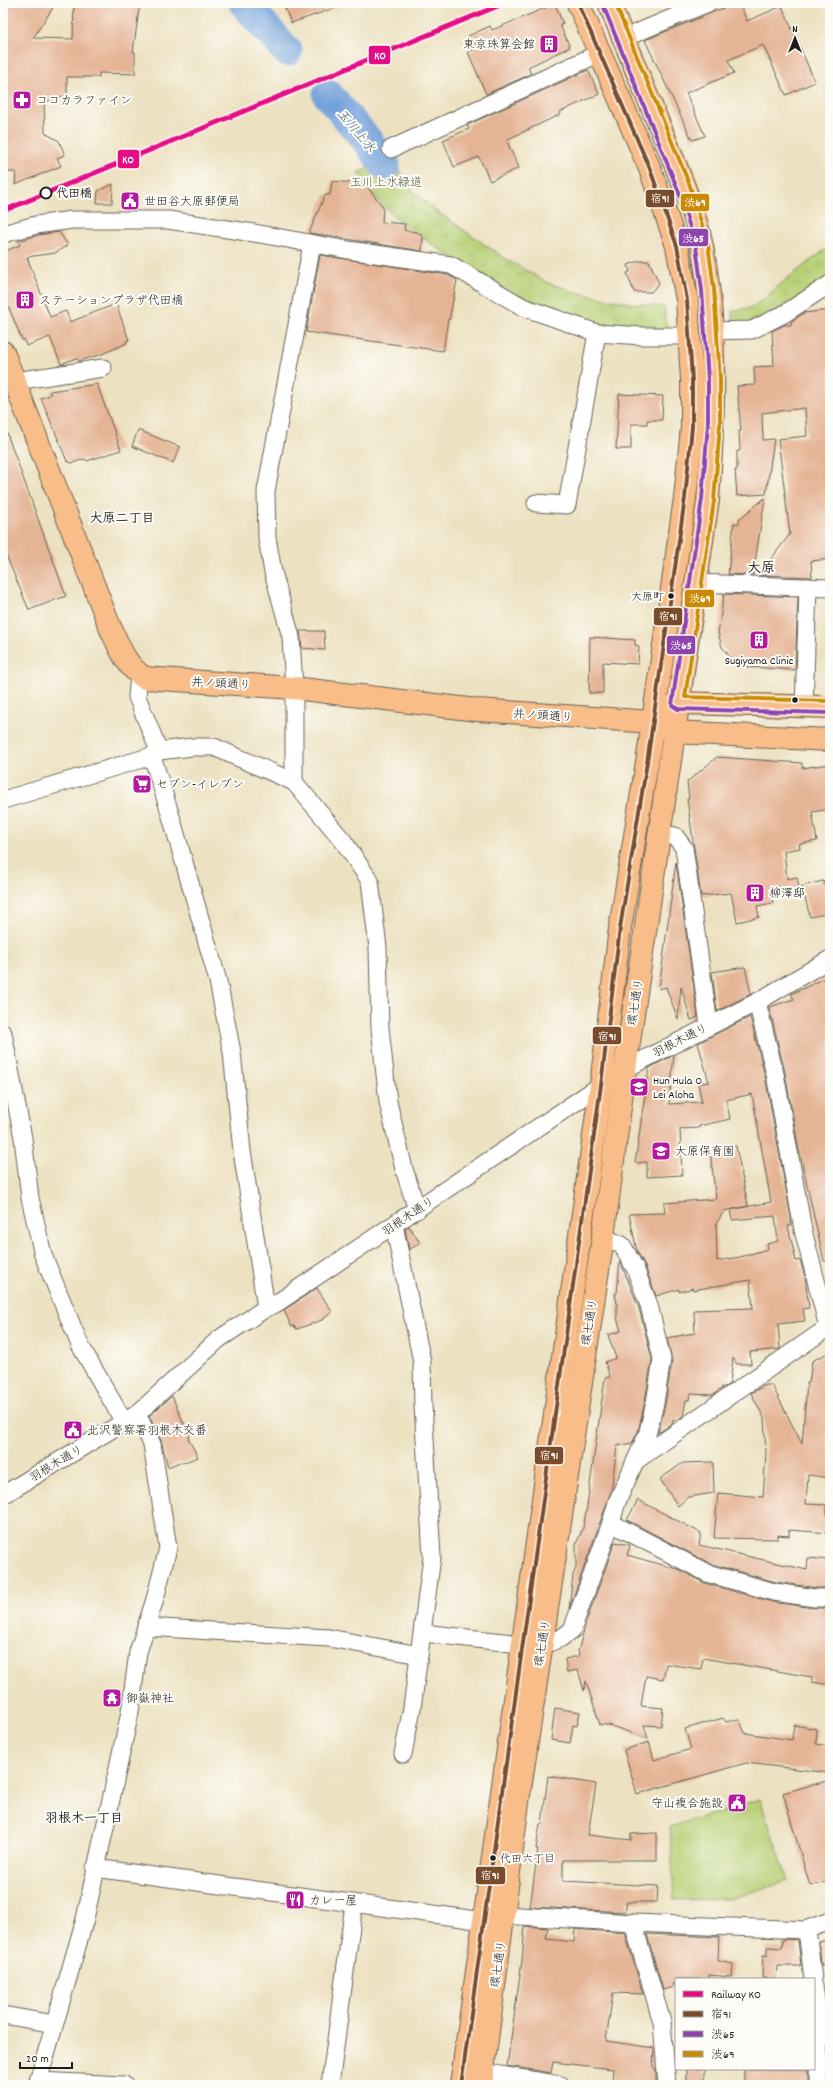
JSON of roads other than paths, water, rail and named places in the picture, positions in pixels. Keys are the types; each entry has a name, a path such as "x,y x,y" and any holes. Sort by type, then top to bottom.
{"main road":[{"name":"環七通り","path":"482,2079 494,1918 531,1645 620,928 653,722 685,498 692,427 690,336 687,300 677,246 650,169 578,3"},
{"name":"環七通り","path":"531,1645 603,1237 625,1069 708,500 714,424 708,289 699,238 679,174 609,3"},
{"path":"3,352 110,628 128,662 139,674"},
{"name":"井ノ頭通り","path":"139,674 151,679 294,688 477,710 653,722 674,732 830,740"},
{"path":"653,722 678,703 830,708"},
{"name":"環七通り","path":"461,2085 494,1918"}],"street":[{"path":"624,38 708,3"},
{"path":"391,149 600,53"},
{"path":"4,230 72,220 168,220 254,233 312,244 452,265 523,308 597,332 643,336 690,336"},
{"path":"294,782 294,688 291,637 273,572 267,538 266,491 312,244"},
{"path":"711,331 752,330 784,314 830,284"},
{"path":"536,503 567,505 597,332"},
{"path":"15,382 103,368"},
{"path":"696,583 830,588"},
{"path":"804,707 808,587"},
{"path":"139,674 136,697 155,753 170,813 218,981 232,1052 242,1151 266,1308"},
{"path":"3,800 155,753 192,747 214,747 294,782 344,842 370,882 378,948 380,1028 388,1102 404,1169 417,1210"},
{"path":"660,834 675,836 684,848 709,1025"},
{"name":"羽根木通り","path":"3,1495 131,1418 218,1339 266,1308 277,1303 625,1069 756,1002 830,959"},
{"path":"637,1460 829,1326 803,1230 775,1074 756,1002"},
{"path":"3,1033 22,1138 30,1198 43,1255 80,1345 131,1418 152,1444 168,1548 138,1652 130,1712 85,1919 37,2083 124,2085"},
{"path":"394,1225 422,1362 423,1405 432,1557 420,1654 403,1754"},
{"path":"423,1633 531,1645 561,1638 572,1630 611,1523 617,1502 647,1435 655,1403 662,1359 649,1305 635,1268 622,1245 603,1237"},
{"path":"611,1523 707,1573 774,1592 815,1598 830,1598"},
{"path":"146,1627 330,1638 420,1654"},
{"path":"95,1868 354,1904 494,1918 805,1930 830,1921"},
{"path":"330,2085 354,1904"},
{"path":"633,1923 662,2022 667,2085"},
{"path":"805,1930 808,1938 813,1978"},
{"path":"815,1994 819,2024 818,2085"},
{"path":"3,2015 54,2024"},
{"path":"482,2079 560,2085"}],"waterway":[{"name":"玉川上水","path":"244,3 287,51"},
{"name":"玉川上水","path":"328,95 366,139 385,165"}],"rail line":[{"name":"KO","path":"3,211 505,3"}],"place":[{"name":"東京珠算会館","path":"549,44"},
{"name":"ココカラファイン","path":"22,100"},
{"name":"代田橋","path":"46,193"},
{"name":"世田谷大原郵便局","path":"130,201"},
{"name":"ステーションプラザ代田橋","path":"25,300"},
{"name":"大原町","path":"671,596"},
{"name":"Sugiyama Clinic","path":"759,640"},
{"name":"セブン-イレブン","path":"142,784"},
{"name":"柳澤邸","path":"755,893"},
{"name":"Hun Hula O Lei Aloha","path":"639,1087"},
{"name":"大原保育園","path":"661,1151"},
{"name":"北沢警察署羽根木交番","path":"73,1430"},
{"name":"御嶽神社","path":"112,1698"},
{"name":"守山複合施設","path":"737,1803"},
{"name":"代田六丁目","path":"493,1858"},
{"name":"カレー屋","path":"295,1900"}],"district":[{"name":"大原二丁目","path":"122,517"},
{"name":"大原","path":"761,567"},
{"name":"羽根木一丁目","path":"84,1817"}],"park label":[{"name":"玉川上水緑道","path":"386,182"}]}
